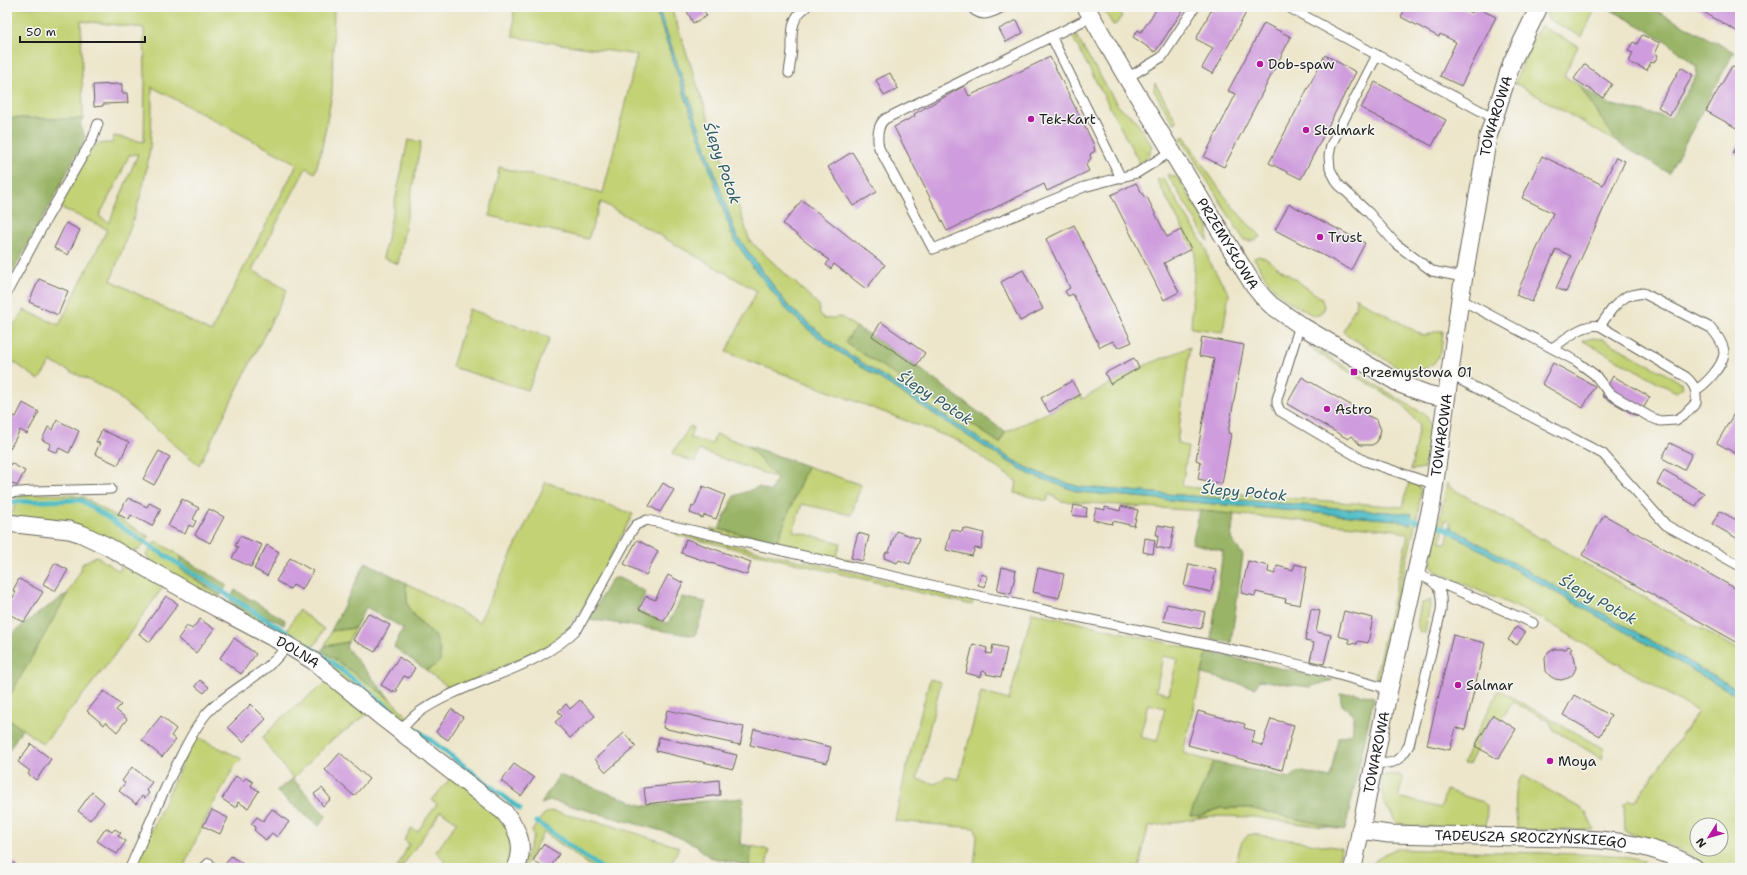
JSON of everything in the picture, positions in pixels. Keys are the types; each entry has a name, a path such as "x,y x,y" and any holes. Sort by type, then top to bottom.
{"street":[{"name":"TOWAROWA","path":"1353,868 1389,690 1424,577 1423,547 1436,485 1446,398 1460,299 1488,137 1512,62 1539,7"},
{"name":"PRZEMYSŁOWA","path":"1089,12 1127,78 1254,286 1271,305 1400,384 1427,394 1446,398"},
{"name":"DOLNA","path":"7,523 69,530 82,534 107,546 312,660 378,714 401,730 504,812 516,828 519,836 520,855 516,868"},
{"name":"TADEUSZA SROCZYŃSKIEGO","path":"1360,830 1389,834 1606,839 1645,847 1671,856 1695,868"}],"lane":[{"path":"788,73 792,48 792,26 800,13 806,7"},
{"path":"971,7 979,14 984,15 1003,7"},
{"path":"1127,78 1162,57 1195,7"},
{"path":"1288,7 1494,118"},
{"path":"1089,12 1051,36 885,119 880,125 877,140 879,148 933,248 1084,187 1136,173 1172,151"},
{"path":"1051,36 1120,178"},
{"path":"1377,55 1331,145 1329,156 1332,173 1338,184 1368,213 1396,244 1412,257 1436,272 1464,277"},
{"path":"7,292 46,218 93,138 98,124"},
{"path":"1600,326 1612,309 1620,301 1627,296 1643,293 1711,328 1721,343 1724,352 1723,358 1706,383 1696,390"},
{"path":"1460,299 1576,361 1595,375 1604,388 1614,397 1650,417 1660,421 1676,420 1690,411 1696,403 1696,390 1693,384 1686,377 1600,326 1594,325 1585,328 1552,348"},
{"path":"1300,324 1277,398 1277,404 1280,411 1365,461 1436,485"},
{"path":"1450,374 1603,454 1666,525 1740,566"},
{"path":"7,493 34,490 111,489"},
{"path":"401,730 421,711 462,689 534,659 557,647 566,640 580,624 631,532 636,525 647,520 979,596 1266,657 1317,669 1389,690"},
{"path":"1424,577 1534,624"},
{"path":"1374,762 1385,764 1397,761 1405,752 1409,744 1441,611 1441,596 1439,589 1424,577"},
{"path":"130,868 172,774 198,725 208,713 264,670 287,645"}],"green space":[{"path":"7,7 334,7 332,94 322,148 315,173 306,168 252,270 287,290 199,465 111,391 51,362 39,380 7,357 7,335 24,310 59,325 105,234 107,229 57,206 90,150 100,144 112,143 114,136 144,142 144,28 81,21 83,119 12,118 7,128","holes":["152,87 297,164 211,332 111,280 135,213 146,172 151,140","138,154 109,223 99,216 129,155"]},
{"path":"514,7 655,7 735,241 785,308 810,331 836,350 1029,474 1079,492 1396,520 1410,524 1412,514 1080,487 1060,481 1023,466 835,345 788,306 736,235 658,7 671,7 750,241 819,305 820,315 825,319 841,317 856,327 845,342 1000,443 1005,432 1049,412 1080,395 1082,399 1139,368 1190,347 1177,443 1188,447 1182,486 1240,494 1403,507 1409,481 1418,485 1421,490 1418,513 1378,679 1375,678 1408,535 1396,530 1200,511 1061,501 1049,494 1047,501 1015,493 1017,482 959,441 726,352 757,291 601,202 588,239 490,216 499,167 603,193 637,55 513,37"},
{"path":"1102,7 1119,7 1122,16 1116,24 1113,25"},
{"path":"1550,7 1596,7 1582,37 1548,19 1546,14"},
{"path":"1606,7 1649,7 1734,52 1669,173 1618,143 1579,85 1608,104 1671,118 1697,74 1696,66 1665,40"},
{"path":"1541,26 1578,46 1564,76 1579,85 1618,143 1515,83 1532,40"},
{"path":"1075,34 1118,106 1134,118 1152,146 1149,155 1140,164 1072,36"},
{"path":"1155,83 1177,122 1173,123 1154,91"},
{"path":"12,118 83,119 80,123 85,138 7,282 7,128"},
{"path":"1184,136 1219,189 1239,214 1261,236 1259,238 1251,241 1244,240 1181,138"},
{"path":"408,140 421,142 398,264 383,258"},
{"path":"1167,174 1178,178 1208,226 1208,241"},
{"path":"1163,178 1206,248 1209,261 1229,294 1223,332 1191,328 1195,252 1157,180"},
{"path":"1259,256 1265,258 1321,298 1324,306 1323,311 1315,316 1286,299 1279,293 1267,279 1254,258"},
{"path":"1354,297 1424,336 1437,331 1443,331 1441,352 1434,363 1425,369 1412,372 1405,371 1343,332 1355,307 1356,299"},
{"path":"469,309 550,338 528,390 452,367"},
{"path":"856,327 916,366 1005,432 1000,443 845,342"},
{"path":"1592,338 1603,339 1682,383 1683,387 1676,392 1583,341"},
{"path":"1310,345 1427,416 1430,425 1424,468 1411,470 1419,425 1402,404 1308,347"},
{"path":"690,426 693,427 690,438 712,444 716,434 747,445 777,478 699,450 695,462 672,454"},
{"path":"747,445 807,466 777,542 719,529 734,496 759,487 770,492 777,478"},
{"path":"807,466 861,485 851,515 802,504 793,531 841,543 836,557 868,565 868,567 710,531 711,528 777,542"},
{"path":"546,482 633,514 585,604 566,631 552,644 452,690 426,670 433,667 437,639 408,608 406,583 479,622"},
{"path":"1447,483 1451,488 1740,651 1740,691 1450,527 1450,521 1445,520 1441,542 1446,544 1449,532 1740,697 1740,868 1710,868 1692,857 1729,857 1729,817 1689,817 1689,855 1661,842 1625,832 1624,804 1629,800 1635,801 1698,712 1541,618 1437,572 1431,564"},
{"path":"34,494 83,497 149,537 140,549 132,551 12,516 16,499 18,497"},
{"path":"1200,511 1234,514 1231,539 1243,555 1231,643 1211,639 1223,551 1192,543"},
{"path":"676,532 973,600 972,605 677,535"},
{"path":"156,541 180,556 181,570 220,596 216,602 152,564 146,555"},
{"path":"96,556 119,571 126,559 166,583 107,665 43,744 7,718 7,701 81,570 82,564"},
{"path":"180,556 227,585 220,596 181,569"},
{"path":"366,562 406,583 409,608 419,621 435,637 438,644 440,661 433,667 426,670 394,647 403,628 366,607 355,628 331,631"},
{"path":"619,578 646,592 637,610 668,624 682,597 706,602 695,636 589,619 611,580"},
{"path":"235,590 285,620 284,625 269,617 258,623 242,614 230,600"},
{"path":"68,593 7,701 6,653 9,639 19,628"},
{"path":"1431,600 1425,633 1420,632 1417,625 1421,604"},
{"path":"299,610 324,629 316,644 305,651 285,638 290,625"},
{"path":"1032,612 1207,652 1183,753 1214,762 1190,815 1199,816 1221,808 1249,808 1345,830 1253,817 1210,816 1148,827 1139,868 974,868 977,837 975,828 895,821 908,761 930,679 941,682 917,779 935,784 947,777 959,779 981,692 1009,700","holes":["1163,656 1177,659 1169,694 1156,691","1148,704 1165,708 1157,741 1140,737"]},
{"path":"355,628 348,642 325,646 331,631"},
{"path":"348,642 346,647 390,699 322,650 325,646"},
{"path":"322,650 390,699 407,716 401,723 319,660"},
{"path":"1207,652 1333,680 1309,687 1259,680 1256,688 1202,674"},
{"path":"327,682 369,713 327,744 293,779 262,738 281,718"},
{"path":"1499,690 1604,749 1602,759 1554,730 1550,722 1513,702 1501,720 1492,716 1475,745 1478,747 1469,764 1463,764 1471,744"},
{"path":"1354,693 1374,697 1345,830 1249,808 1221,808 1199,816 1190,815 1214,762 1290,778 1299,771 1330,778 1338,738 1352,733 1354,715 1342,705 1340,694"},
{"path":"7,718 22,729 7,753"},
{"path":"195,736 242,759 235,766 211,808 183,868 139,868 137,862"},
{"path":"453,775 514,831 512,868 445,868 444,860 436,852 457,822 441,811 401,868 397,868 409,844 404,840 412,828 417,832 437,804 432,800"},
{"path":"559,775 644,806 743,798 740,844 752,846 749,866 709,857 694,844 669,833 557,802 550,801 541,804"},
{"path":"1385,775 1400,775 1403,779 1398,797 1441,808 1446,790 1483,802 1487,806 1486,827 1407,826 1395,822 1392,814 1384,804 1381,777"},
{"path":"1524,776 1580,808 1586,813 1594,830 1517,830 1517,784"},
{"path":"293,779 326,816 319,826 276,791"},
{"path":"551,811 610,825 679,847 669,868 593,868 544,832 524,868 522,866 534,836 532,831 543,815"},
{"path":"1253,834 1341,848 1338,868 1235,868 1241,843 1248,835"},
{"path":"752,846 769,850 766,868 749,866"},
{"path":"1395,849 1613,855 1644,861 1641,868 1368,868 1379,857"}],"water":[{"path":"655,7 658,7 736,235 788,306 835,345 1006,456 1032,470 1070,484 1080,487 1412,514 1410,525 1396,520 1079,492 1029,474 836,350 810,331 785,308 735,241"},
{"path":"1450,527 1740,691 1740,697 1449,532"}],"building":[{"path":"685,7 702,7 707,16 693,23"},
{"path":"1158,7 1185,7 1155,52 1133,37 1138,30 1141,32"},
{"path":"1213,7 1249,7 1213,74 1202,68 1213,48 1196,39"},
{"path":"1406,7 1460,7 1472,13 1475,7 1496,17 1461,86 1440,76 1456,42 1440,34 1439,37 1401,17"},
{"path":"1695,7 1740,7 1740,33"},
{"path":"1017,20 1023,33 1006,42 999,29"},
{"path":"1264,23 1291,37 1224,167 1204,157 1236,94 1228,91"},
{"path":"1642,35 1660,43 1655,54 1658,55 1654,63 1651,62 1647,70 1629,62 1633,53 1628,51 1633,42 1637,44"},
{"name":"Stalmark","path":"1325,55 1356,72 1301,179 1269,163"},
{"path":"1050,57 1093,143 1095,151 1090,154 1091,158 1086,165 1089,171 1047,191 1044,184 947,231 894,127 964,86 969,96"},
{"path":"1584,64 1612,84 1603,98 1574,79"},
{"path":"1732,66 1740,71 1740,130 1706,111"},
{"path":"1681,67 1693,75 1670,115 1658,107"},
{"path":"890,73 898,89 884,96 876,80"},
{"path":"1375,82 1446,120 1432,146 1361,108"},
{"path":"122,84 122,93 127,93 128,103 103,104 103,106 94,107 93,85"},
{"path":"1740,141 1740,157 1733,153"},
{"path":"852,152 877,192 853,206 828,167"},
{"path":"1542,156 1603,185 1616,157 1625,161 1566,292 1556,288 1571,256 1556,249 1532,302 1516,295 1553,213 1522,198"},
{"path":"1136,183 1145,198 1147,197 1167,237 1181,230 1191,249 1164,263 1179,292 1164,300 1111,195"},
{"path":"802,200 885,265 866,289 834,264 831,269 826,265 829,260 783,224"},
{"name":"Trust","path":"1289,204 1365,243 1351,270 1275,230"},
{"path":"66,223 80,230 68,255 54,248"},
{"path":"1074,225 1132,342 1118,348 1113,341 1100,347 1073,294 1068,296 1065,291 1070,288 1046,239"},
{"path":"1023,270 1043,309 1020,321 1001,282"},
{"path":"39,279 68,291 58,315 29,302"},
{"path":"881,322 925,353 916,366 872,336"},
{"path":"1202,337 1244,345 1228,433 1231,434 1222,484 1198,479 1201,462 1196,460 1214,359 1199,356"},
{"path":"1134,358 1139,368 1110,384 1105,373"},
{"path":"1553,363 1595,386 1583,408 1542,384"},
{"path":"1613,376 1650,397 1638,417 1602,396"},
{"name":"Astro","path":"1302,377 1377,420 1381,430 1377,442 1372,445 1360,445 1352,436 1348,439 1287,404"},
{"path":"1072,381 1080,395 1049,412 1041,398"},
{"path":"23,403 39,412 27,434 20,430 7,454 7,424 12,415 16,417"},
{"path":"1740,403 1740,456 1717,443"},
{"path":"57,420 79,431 69,453 59,448 57,453 48,449 51,444 42,440 48,427 53,430"},
{"path":"102,430 129,442 118,465 95,454 100,443 96,442"},
{"path":"1670,443 1692,454 1684,470 1662,458"},
{"path":"159,451 170,457 154,485 143,479"},
{"path":"11,463 25,471 17,486 7,480 7,464 10,466"},
{"path":"1664,470 1704,493 1696,506 1657,484"},
{"path":"663,483 674,490 660,512 649,506"},
{"path":"703,486 725,495 716,519 704,515 703,518 690,513 692,506 694,507"},
{"path":"128,498 147,507 149,503 161,509 152,526 131,515 129,520 118,514"},
{"path":"182,499 199,508 193,519 196,521 193,527 189,525 185,534 168,526"},
{"path":"1074,505 1087,508 1086,517 1072,515"},
{"path":"1121,506 1138,510 1134,526 1113,521 1112,524 1093,520 1096,508 1105,510 1105,507 1120,511"},
{"path":"209,509 224,517 210,543 195,535"},
{"path":"1720,511 1740,522 1740,540 1712,524"},
{"path":"1604,515 1740,591 1740,644 1582,555"},
{"path":"1158,525 1174,528 1170,550 1156,547 1159,535 1156,535"},
{"path":"963,528 984,533 981,549 975,548 972,556 946,550 951,529 962,532"},
{"path":"896,531 919,539 910,564 899,560 897,563 884,558 886,552 889,552"},
{"path":"858,533 869,536 863,561 851,558"},
{"path":"240,536 262,545 251,567 232,558 238,547 235,546"},
{"path":"1145,538 1155,540 1153,554 1143,552"},
{"path":"686,539 751,562 747,575 681,553"},
{"path":"637,540 658,551 646,575 624,564"},
{"path":"267,545 279,552 267,576 254,569"},
{"path":"290,558 313,571 302,590 293,585 290,589 276,581"},
{"path":"1248,561 1269,566 1268,572 1275,574 1277,566 1293,570 1295,564 1307,567 1300,605 1285,602 1286,599 1256,592 1255,596 1241,593"},
{"path":"55,563 68,570 55,591 43,584"},
{"path":"1189,564 1216,570 1211,592 1184,586"},
{"path":"1002,567 1016,571 1011,594 997,591"},
{"path":"1038,568 1064,574 1059,598 1033,592"},
{"path":"981,574 988,576 985,587 978,585"},
{"path":"668,575 683,583 664,621 639,609 646,596 655,600"},
{"path":"19,579 43,592 24,622 7,613 7,608 16,592 13,590"},
{"path":"166,596 178,604 150,642 139,634"},
{"path":"1167,604 1205,612 1201,629 1163,621"},
{"path":"1311,609 1320,611 1316,632 1331,635 1324,664 1310,661 1314,643 1305,641"},
{"path":"1344,611 1373,618 1368,643 1358,641 1357,644 1349,643 1349,639 1338,636"},
{"path":"368,613 390,625 375,652 353,640"},
{"path":"200,619 214,629 196,653 178,639 187,626 192,629"},
{"path":"1516,627 1525,633 1517,645 1508,640"},
{"name":"Salmar","path":"1453,635 1485,643 1465,730 1456,728 1450,750 1427,745"},
{"path":"234,638 256,654 241,674 220,658"},
{"path":"973,644 987,648 986,653 991,654 993,645 1007,648 1001,677 986,674 987,672 982,671 981,677 966,673"},
{"path":"1568,646 1572,648 1570,651 1574,656 1576,668 1573,674 1568,678 1561,680 1555,679 1546,671 1545,658 1548,653 1554,649 1566,649"},
{"path":"399,657 415,668 409,678 404,676 396,689 398,690 396,692 394,690 393,692 381,685"},
{"path":"200,680 209,687 204,693 195,686"},
{"path":"104,691 121,705 116,710 127,719 117,732 106,722 104,725 87,711"},
{"path":"1574,695 1611,716 1600,736 1563,715"},
{"path":"580,700 595,716 570,738 555,722 562,716 558,711 566,704 570,709"},
{"path":"251,704 266,719 243,742 228,727"},
{"path":"451,709 463,717 448,740 436,732"},
{"path":"667,710 744,727 740,745 663,728"},
{"path":"1198,711 1245,724 1244,728 1255,731 1252,742 1263,746 1271,719 1294,725 1282,770 1188,745"},
{"path":"1493,715 1516,729 1498,759 1475,746"},
{"path":"161,716 176,729 171,736 176,740 162,757 142,740"},
{"path":"754,729 831,747 827,763 750,745"},
{"path":"624,733 636,746 606,772 595,759"},
{"path":"659,737 737,755 733,769 656,751"},
{"path":"31,744 51,759 36,780 28,774 30,771 18,762"},
{"path":"340,753 369,779 354,796 325,770"},
{"path":"514,764 534,778 521,796 501,781"},
{"path":"132,767 152,782 146,790 149,793 145,798 142,796 136,804 119,791 125,783 122,781"},
{"path":"236,776 243,781 246,778 253,782 251,786 259,791 248,808 238,802 236,808 222,799"},
{"path":"719,780 720,795 646,804 644,788"},
{"path":"322,788 331,799 323,806 314,794"},
{"path":"92,792 104,802 90,820 78,811"},
{"path":"272,809 289,822 277,837 272,833 266,840 254,830 256,827 251,824 257,817 263,821"},
{"path":"212,810 228,818 220,834 203,826"},
{"path":"106,828 112,832 115,829 121,833 118,836 126,841 117,854 97,841"},
{"path":"543,844 559,854 550,868 545,868 533,861"},
{"path":"231,856 246,866 245,868 223,867"},
{"path":"7,859 18,866 17,868 7,868"}],"waterway":[{"path":"7,502 81,500 158,551 321,654 397,714"},
{"path":"1406,518 1445,528 1455,533"},
{"path":"416,729 520,809"},
{"path":"537,822 601,868"}],"place":[{"name":"Dob-spaw","path":"1260,64"},
{"name":"Tek-Kart","path":"1031,119"},
{"name":"Stalmark","path":"1306,130"},
{"name":"Trust","path":"1320,237"},
{"name":"Przemysłowa 01","path":"1354,372"},
{"name":"Astro","path":"1327,409"},
{"name":"Salmar","path":"1458,685"},
{"name":"Moya","path":"1550,761"}],"water label":[{"name":"Ślepy Potok","path":"722,163"},
{"name":"Ślepy Potok","path":"935,398"},
{"name":"Ślepy Potok","path":"1244,492"},
{"name":"Ślepy Potok","path":"1598,600"}]}
